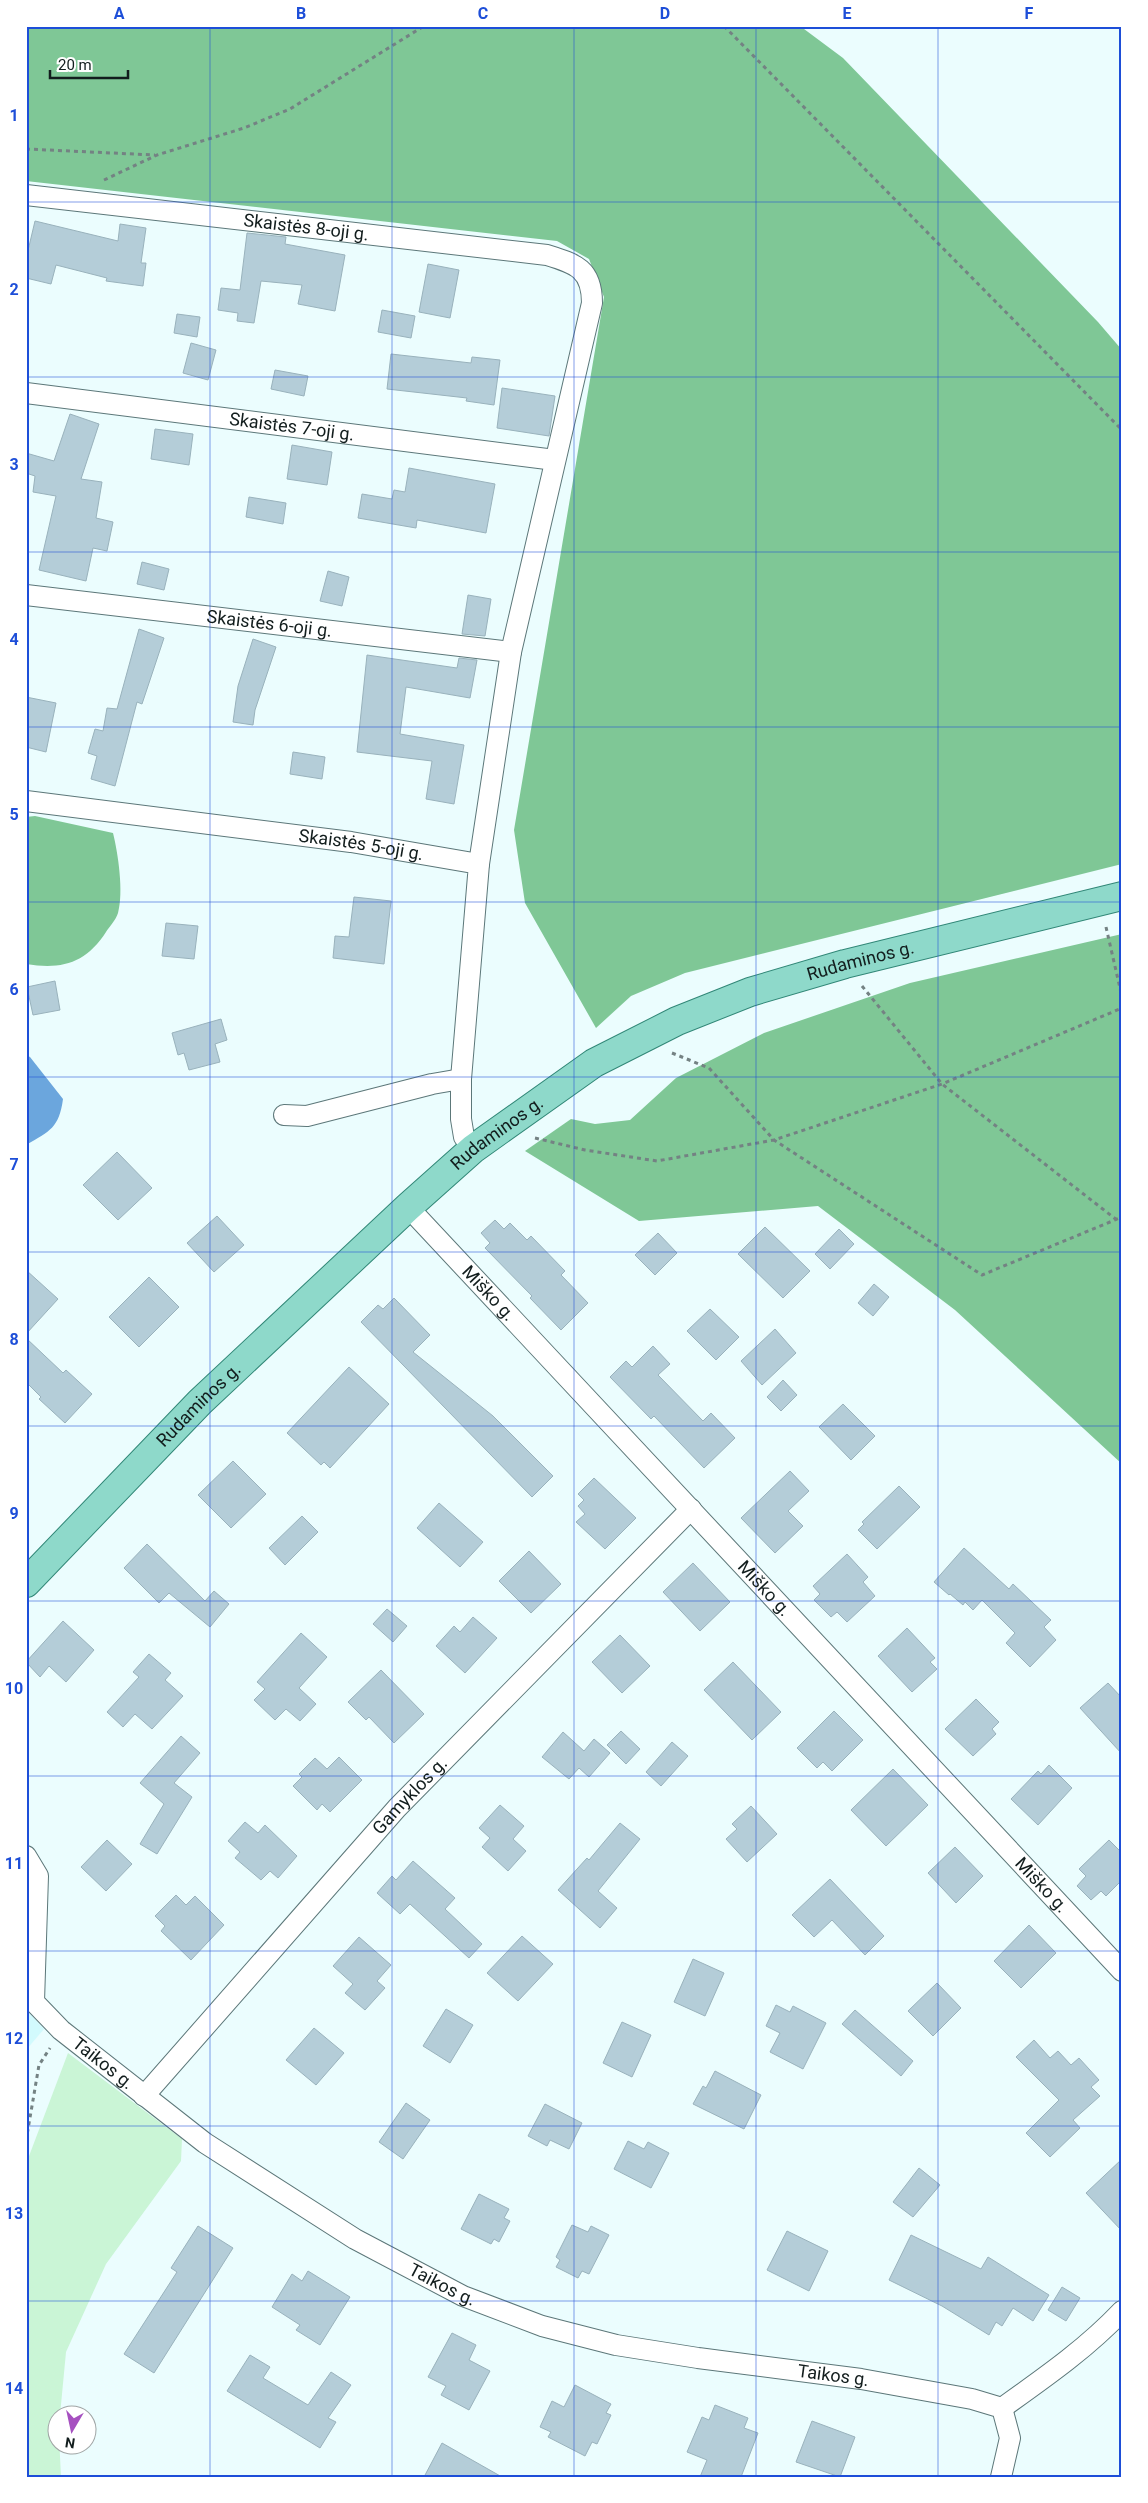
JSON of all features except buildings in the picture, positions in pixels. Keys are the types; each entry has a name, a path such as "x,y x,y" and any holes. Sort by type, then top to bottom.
{"main road":[{"name":"Rudaminos g.","path":"26,1583 200,1402 408,1207 473,1149 594,1063 677,1021 750,992 845,964 1111,898"}],"street":[{"name":"Skaistės 8-oji g.","path":"26,195 547,255 570,262 583,270 592,286 592,303 555,460"},
{"name":"Skaistės 7-oji g.","path":"26,394 555,460"},
{"path":"473,1149 464,1137 461,1119 461,1079 479,864 511,652 555,460"},
{"name":"Skaistės 6-oji g.","path":"26,595 511,652"},
{"name":"Skaistės 5-oji g.","path":"26,801 351,842 479,864"},
{"path":"284,1116 307,1116 432,1084 461,1079"},
{"name":"Miško g.","path":"408,1207 1122,1971"},
{"name":"Gamyklos g.","path":"144,2096 397,1808 691,1510"},
{"name":"Taikos g.","path":"26,1856 38,1876 34,2002 61,2030 205,2143 355,2239 463,2296 542,2326 616,2345 698,2358 861,2379 972,2399 1002,2408"},
{"path":"1001,2477 1010,2438 1002,2408 1065,2363 1098,2336 1122,2311"}],"path":[{"path":"62,199 157,155 244,128 290,110 424,26"},
{"path":"724,26 1122,430"},
{"path":"26,149 157,155"},
{"path":"1111,898 1122,997"},
{"path":"845,964 942,1084 1122,1224"},
{"path":"500,1129 585,1150 657,1161 774,1140 942,1084 1122,1008"},
{"path":"637,1040 709,1068 774,1140 982,1275 1122,1217"},
{"path":"26,2141 40,2065 61,2030"}],"shaded area":[{"path":"26,1872 29,1883 30,2014 44,2029 26,2050"}],"green space":[{"path":"26,26 800,26 843,58 1098,322 1122,350 1122,864 685,973 631,996 596,1028 525,903 514,830 604,297 589,259 557,241 26,181"},
{"path":"35,816 113,833 117,851 120,873 120,904 117,916 90,951 72,962 62,965 39,966 26,964 26,817"},
{"path":"1122,934 1122,1464 955,1310 818,1206 639,1221 525,1151 571,1119 595,1124 630,1120 676,1078 764,1033 910,983"},
{"path":"68,2053 182,2139 181,2161 106,2264 66,2352 61,2406 48,2406 48,2456 60,2456 61,2477 26,2477 26,2164"}],"water":[{"path":"26,1055 30,1057 63,1099 59,1116 52,1128 26,1145"}]}
